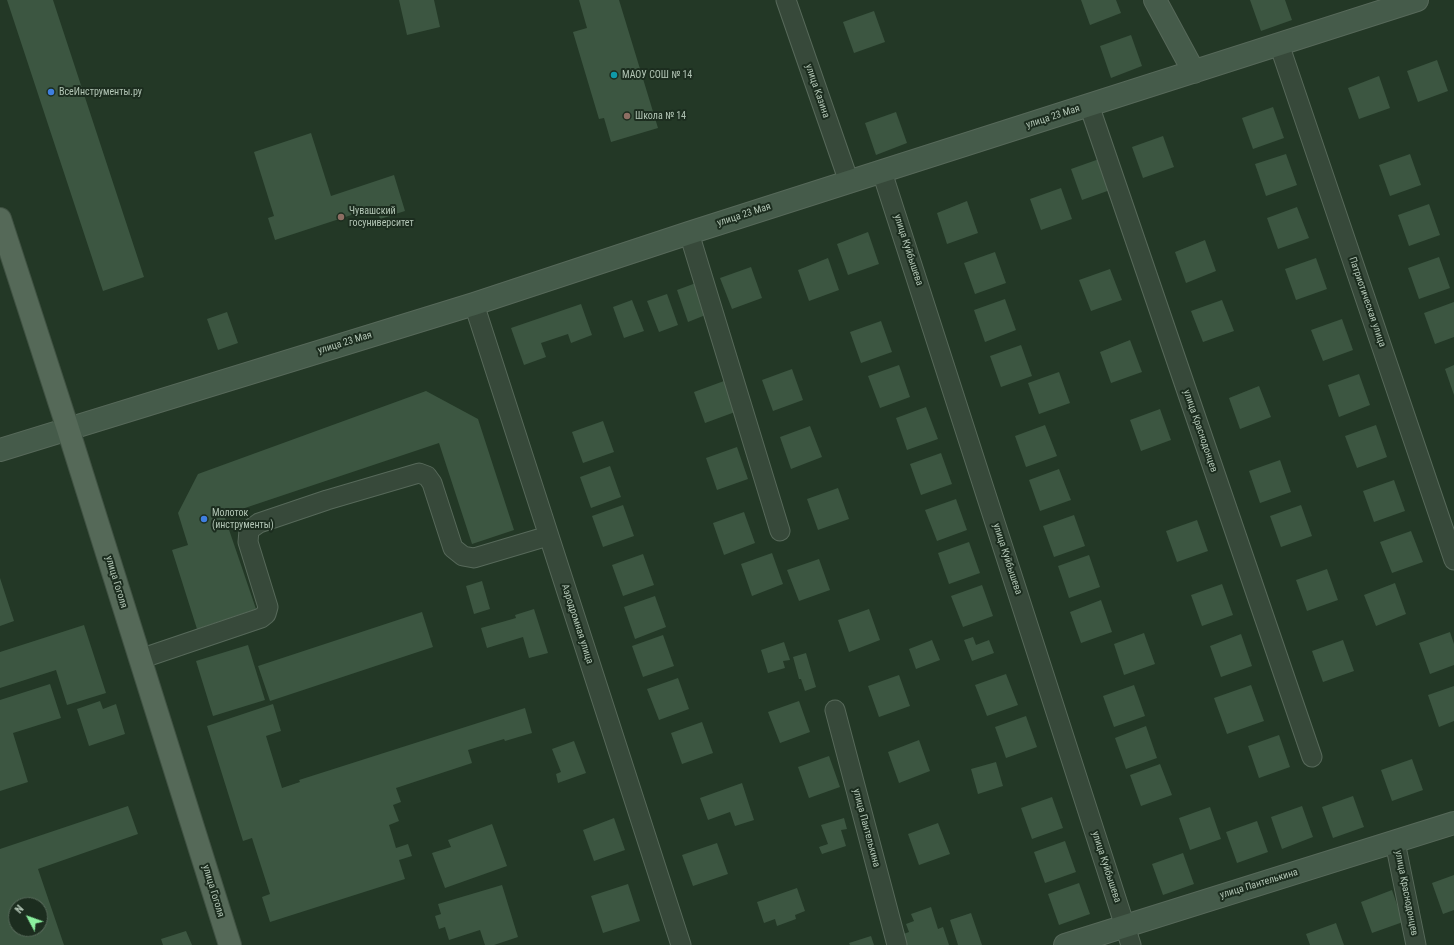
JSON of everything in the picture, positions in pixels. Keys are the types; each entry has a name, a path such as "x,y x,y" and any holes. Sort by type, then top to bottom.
{"main road":[{"path":"1155,0 1194,72"},
{"name":"улица 23 Мая","path":"0,450 474,304 689,232 882,172 1417,0"},
{"name":"улица Гоголя","path":"0,219 68,429 230,945"},
{"name":"улица Пантелькина","path":"1065,945 1128,936 1395,842 1454,823"}],"street":[{"name":"улица Казина","path":"786,0 848,182"},
{"name":"Патриотическая улица","path":"1279,44 1454,560"},
{"name":"улица Краснодонцев","path":"1089,105 1312,757"},
{"name":"улица Куйбышева","path":"882,172 1128,936"},
{"path":"689,232 780,531"},
{"name":"Аэродромная улица","path":"474,304 681,945"},
{"path":"140,659 261,618 266,614 268,608 248,542 249,530 259,523 327,500 419,473 427,476 432,483 453,548 463,556 474,558 548,536"},
{"name":"улица Пантелькина","path":"835,710 897,945"},
{"name":"улица Краснодонцев","path":"1395,842 1416,945"}],"building":[{"path":"7,0 53,0 144,277 103,291"},
{"path":"399,0 434,0 440,27 407,35"},
{"name":"МАОУ СОШ № 14","path":"579,0 619,0 658,128 611,142 604,118 599,119 573,32 587,28"},
{"path":"1081,0 1116,0 1121,13 1090,25"},
{"path":"1250,0 1285,0 1292,20 1261,31"},
{"path":"874,11 885,42 854,53 843,22"},
{"path":"1131,35 1142,66 1111,78 1100,46"},
{"path":"1437,60 1448,91 1418,102 1407,71"},
{"path":"1379,76 1390,108 1359,119 1348,88"},
{"path":"1273,107 1284,138 1253,149 1242,118"},
{"path":"896,112 907,143 876,155 865,123"},
{"path":"311,133 331,196 394,175 405,211 380,219 376,207 275,240 268,218 274,216 254,152"},
{"path":"1163,136 1174,167 1143,178 1132,147"},
{"path":"1286,154 1297,185 1266,196 1255,164"},
{"path":"1410,154 1421,185 1390,196 1379,165"},
{"path":"1102,158 1113,189 1082,200 1071,169"},
{"path":"1061,188 1072,219 1041,230 1030,199"},
{"path":"967,201 978,233 947,244 937,213"},
{"path":"1429,204 1440,235 1409,246 1398,215"},
{"path":"1297,207 1309,238 1278,249 1267,218"},
{"path":"868,232 879,264 848,275 837,244"},
{"path":"1205,240 1216,271 1186,283 1175,252"},
{"path":"995,252 1006,283 975,294 964,263"},
{"path":"1439,257 1450,288 1419,299 1408,268"},
{"path":"828,258 839,290 809,301 798,270"},
{"path":"1316,258 1327,289 1296,300 1285,269"},
{"path":"751,267 762,298 732,309 720,278"},
{"path":"1110,269 1122,300 1091,311 1079,280"},
{"path":"696,283 708,314 688,322 677,290"},
{"path":"667,294 678,325 659,332 647,301"},
{"path":"1005,299 1016,330 985,342 974,310"},
{"path":"632,300 644,331 624,338 613,307"},
{"path":"1222,300 1234,331 1203,342 1191,311"},
{"path":"1454,302 1454,337 1435,344 1424,313"},
{"path":"581,304 592,335 571,343 568,334 541,343 546,357 524,365 511,328"},
{"path":"227,312 238,343 218,350 207,319"},
{"path":"1342,319 1353,350 1323,361 1311,330"},
{"path":"881,321 892,352 861,363 850,332"},
{"path":"1130,340 1142,372 1111,383 1100,352"},
{"path":"1021,345 1032,376 1001,387 990,356"},
{"path":"899,365 910,397 880,408 868,376"},
{"path":"1454,365 1454,395 1445,369"},
{"path":"792,369 803,400 773,411 762,380"},
{"path":"1059,372 1070,403 1039,414 1028,383"},
{"path":"1359,374 1370,405 1339,417 1328,385"},
{"path":"724,381 735,412 705,423 694,392"},
{"path":"1259,386 1271,417 1240,429 1229,398"},
{"path":"426,391 478,419 514,530 472,544 439,443 224,515 256,609 197,629 172,550 188,545 178,513 198,474"},
{"path":"926,407 938,439 907,450 896,418"},
{"path":"1160,409 1171,440 1141,451 1130,420"},
{"path":"603,421 614,452 583,463 572,432"},
{"path":"1045,425 1057,456 1026,467 1015,436"},
{"path":"1376,425 1387,457 1357,468 1345,436"},
{"path":"810,426 822,457 791,469 780,437"},
{"path":"737,447 748,479 717,490 706,458"},
{"path":"941,453 952,484 921,495 910,464"},
{"path":"1280,460 1291,492 1260,503 1249,471"},
{"path":"610,466 621,497 591,508 580,477"},
{"path":"1059,469 1071,500 1040,511 1029,480"},
{"path":"1394,480 1405,511 1374,522 1363,491"},
{"path":"838,488 849,519 818,530 807,499"},
{"path":"956,499 967,530 937,541 925,510"},
{"path":"623,505 634,536 603,547 592,516"},
{"path":"1301,505 1312,536 1281,547 1270,516"},
{"path":"744,512 755,543 724,555 713,523"},
{"path":"1074,515 1085,546 1054,557 1043,526"},
{"path":"1197,520 1208,551 1177,562 1166,531"},
{"path":"1411,531 1423,562 1392,573 1380,542"},
{"path":"969,542 980,573 949,584 938,553"},
{"path":"772,553 783,584 752,596 741,564"},
{"path":"643,554 654,585 623,596 612,565"},
{"path":"1089,555 1100,587 1069,598 1058,566"},
{"path":"819,559 830,590 799,601 787,570"},
{"path":"1327,569 1338,600 1307,611 1296,580"},
{"path":"0,578 14,621 0,626"},
{"path":"482,581 490,609 474,614 466,586"},
{"path":"1395,583 1406,614 1376,626 1364,595"},
{"path":"1222,584 1233,615 1202,626 1191,595"},
{"path":"982,585 993,616 963,627 951,596"},
{"path":"655,596 666,627 635,639 624,607"},
{"path":"1101,600 1112,632 1081,643 1070,612"},
{"path":"534,609 548,653 529,658 523,637 487,648 481,628 516,618 515,615"},
{"path":"869,609 880,640 849,652 838,620"},
{"path":"422,612 433,647 270,701 258,666"},
{"path":"84,625 106,693 67,705 56,670 0,688 0,652"},
{"path":"1450,632 1454,644 1454,665 1430,674 1419,643"},
{"path":"1144,633 1155,664 1124,675 1114,644"},
{"path":"1241,634 1252,666 1221,677 1210,646"},
{"path":"663,635 674,666 643,677 632,646"},
{"path":"973,637 976,645 989,640 994,653 972,661 964,640"},
{"path":"932,640 940,660 916,669 909,649"},
{"path":"1343,640 1354,671 1323,682 1312,651"},
{"path":"784,642 790,660 783,661 785,668 768,673 761,650"},
{"path":"248,645 265,700 213,716 196,661"},
{"path":"806,653 816,687 805,691 801,679 799,679 793,657"},
{"path":"1006,674 1018,705 987,716 975,685"},
{"path":"899,675 910,706 879,717 868,686"},
{"path":"678,678 689,709 659,720 647,689"},
{"path":"50,684 61,718 13,733 28,782 0,791 0,700"},
{"path":"1134,685 1145,716 1114,727 1103,696"},
{"path":"1251,685 1264,721 1227,734 1214,698"},
{"path":"1454,686 1454,721 1439,727 1428,695"},
{"path":"100,701 103,709 116,704 125,734 89,746 77,709"},
{"path":"799,701 810,732 780,743 768,712"},
{"path":"273,704 281,731 266,736 282,788 300,782 299,780 525,708 532,733 505,741 504,739 468,750 472,763 396,788 401,802 393,805 399,821 389,825 396,848 408,844 412,856 399,860 405,879 270,922 262,897 270,894 252,838 243,841 207,726"},
{"path":"1026,716 1037,747 1006,758 995,727"},
{"path":"702,722 713,753 682,764 671,733"},
{"path":"1146,726 1157,758 1126,769 1115,738"},
{"path":"1279,735 1290,767 1259,778 1248,746"},
{"path":"919,740 930,771 899,783 888,752"},
{"path":"574,741 586,773 558,783 556,774 561,772 552,749"},
{"path":"829,756 840,787 809,798 798,767"},
{"path":"1412,759 1423,790 1392,801 1381,770"},
{"path":"996,762 1003,786 978,794 971,769"},
{"path":"1160,764 1172,795 1141,806 1130,775"},
{"path":"742,783 754,820 735,826 730,812 708,820 700,798"},
{"path":"1353,796 1364,827 1333,838 1322,807"},
{"path":"1052,797 1063,828 1032,839 1021,808"},
{"path":"128,806 138,834 38,869 48,897 8,897 8,937 48,937 48,898 64,945 0,945 0,849"},
{"path":"1302,806 1313,837 1282,849 1271,817"},
{"path":"1210,807 1221,839 1190,850 1179,818"},
{"path":"614,818 625,850 594,861 583,830"},
{"path":"844,818 847,829 841,830 846,846 822,854 819,847 828,844 821,825"},
{"path":"1257,821 1268,852 1237,863 1226,832"},
{"path":"938,823 950,854 919,865 908,834"},
{"path":"492,824 507,866 445,888 432,853 451,847 448,840"},
{"path":"1065,841 1076,872 1045,883 1034,852"},
{"path":"717,843 728,874 693,886 682,855"},
{"path":"1183,853 1194,884 1163,895 1152,864"},
{"path":"1454,875 1454,910 1443,914 1432,883"},
{"path":"1079,883 1090,914 1059,925 1048,894"},
{"path":"628,884 640,921 603,933 591,896"},
{"path":"502,885 518,937 494,945 485,945 480,930 449,940 445,927 439,929 435,916 441,914 438,904"},
{"path":"797,888 805,911 795,915 796,919 777,926 775,919 764,923 757,902"},
{"path":"1392,890 1403,922 1372,933 1361,902"},
{"path":"931,907 938,929 943,927 949,945 898,945 895,937 909,932 906,924 914,921 911,914"},
{"path":"971,913 982,945 958,945 950,920"},
{"path":"1336,923 1344,945 1310,945 1306,934"},
{"path":"186,931 192,945 163,945 161,939"},
{"path":"871,936 874,945 850,945 849,943"}],"place":[{"name":"МАОУ СОШ № 14","path":"614,75"},
{"name":"ВсеИнструменты.ру","path":"51,92"},
{"name":"Школа № 14","path":"627,116"},
{"name":"Чувашский госуниверситет","path":"341,217"},
{"name":"Молоток (инструменты)","path":"204,519"}]}
